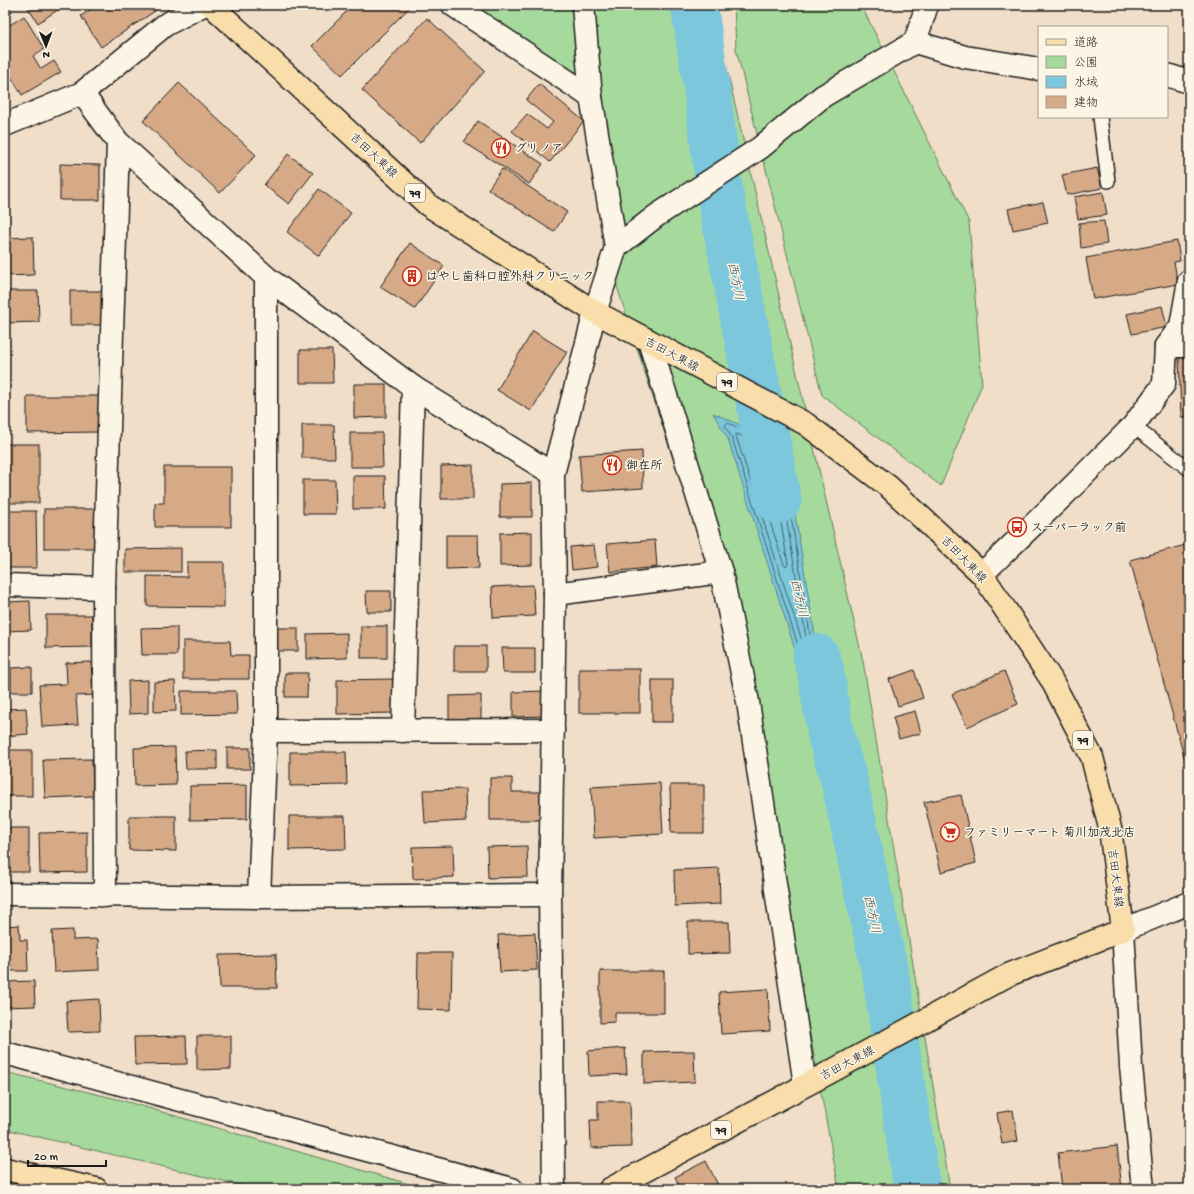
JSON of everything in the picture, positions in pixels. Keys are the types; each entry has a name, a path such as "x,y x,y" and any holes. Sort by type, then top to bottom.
{"main road":[{"name":"吉田大東線","path":"211,5 428,205 595,312 806,424 888,486 982,574 1051,679 1092,757 1110,828 1123,930 1008,975 832,1071 610,1189"},
{"path":"5,1169 96,1189"}],"street":[{"path":"5,125 82,92 165,25 204,5"},
{"path":"453,5 591,97"},
{"path":"554,1189 550,895 555,594 553,474 595,312 616,247 591,97 583,5"},
{"path":"616,247 656,216 760,148 823,96 915,42 927,5"},
{"path":"915,42 965,57 1038,69"},
{"path":"1168,75 1189,82"},
{"path":"82,92 118,142 266,277 413,387 553,474"},
{"path":"105,896 104,588 118,142"},
{"path":"259,897 266,731 266,277"},
{"path":"982,574 1065,494 1132,426 1164,384 1166,346 1181,326 1189,282"},
{"path":"649,341 721,572 748,702 804,1085"},
{"path":"1166,346 1189,346"},
{"path":"403,731 413,387"},
{"path":"555,594 721,572"},
{"path":"5,585 104,588"},
{"path":"266,731 553,730"},
{"path":"5,894 259,897 550,895"},
{"path":"1143,1189 1131,1066 1123,930 1189,902"},
{"path":"5,1054 512,1189"}],"lane":[{"path":"1100,118 1108,181"},
{"path":"1132,426 1189,469"}],"green space":[{"path":"453,5 583,5 591,97"},
{"path":"584,5 718,5 720,39 863,661 950,1189 839,1189 742,671 610,265"},
{"path":"734,5 861,5 969,222 982,384 941,486 822,395 736,49"},
{"path":"5,1072 121,1100 426,1189 257,1189 5,1129"}],"water":[{"path":"713,413 788,446 789,478 829,721 805,681 728,439"}],"building":[{"path":"5,5 8,5 12,12 5,15"},
{"path":"26,5 65,5 38,23"},
{"path":"97,5 155,5 158,9 101,47 81,16"},
{"path":"353,5 411,6 342,75 312,46"},
{"path":"24,16 44,49 33,56 41,69 54,61 61,72 22,95 5,67 5,28"},
{"path":"427,18 485,71 420,143 362,90"},
{"path":"179,83 256,155 220,193 143,121"},
{"path":"539,84 584,121 550,162 512,131 527,114 547,129 553,122 526,100"},
{"path":"478,121 543,164 529,184 464,142"},
{"path":"288,154 313,173 289,204 264,185"},
{"path":"60,164 100,165 100,200 60,200"},
{"path":"1097,168 1102,188 1067,195 1062,175"},
{"path":"502,169 567,212 554,232 488,189"},
{"path":"319,189 351,213 319,256 287,232"},
{"path":"1103,192 1107,215 1078,219 1074,197"},
{"path":"1043,202 1048,223 1013,230 1008,209"},
{"path":"1104,221 1107,244 1081,248 1079,223"},
{"path":"33,237 34,275 5,276 5,238"},
{"path":"1177,241 1180,261 1174,262 1178,284 1093,299 1086,258"},
{"name":"はやし歯科口腔外科クリニック","path":"410,243 444,266 415,309 380,287"},
{"path":"5,291 38,291 39,322 5,323"},
{"path":"70,291 104,291 105,325 70,325"},
{"path":"1162,306 1167,327 1132,334 1127,314"},
{"path":"533,331 567,352 531,411 497,390"},
{"path":"300,350 332,350 333,383 300,383"},
{"path":"1189,357 1189,417 1181,417 1179,358"},
{"path":"354,384 386,384 386,417 354,418"},
{"path":"27,396 99,396 99,432 27,433"},
{"path":"302,425 334,425 335,458 302,458"},
{"path":"350,433 382,433 383,467 350,467"},
{"path":"6,444 39,444 39,503 6,503"},
{"path":"642,451 643,488 582,492 579,455"},
{"path":"473,465 473,499 441,499 441,466"},
{"path":"164,467 231,467 231,527 155,527 155,503 164,503"},
{"path":"353,476 385,476 386,509 353,509"},
{"path":"303,480 335,480 336,514 303,514"},
{"path":"532,483 532,517 500,517 500,484"},
{"path":"44,509 96,509 96,548 44,548"},
{"path":"5,511 36,511 37,568 5,568"},
{"path":"532,532 532,565 500,566 500,533"},
{"path":"446,535 478,535 479,568 446,569"},
{"path":"655,540 657,567 610,572 607,544"},
{"path":"1189,544 1189,771 1188,771 1130,560"},
{"path":"594,545 597,567 572,570 570,547"},
{"path":"181,548 181,572 125,572 125,549"},
{"path":"187,562 224,562 224,607 147,606 147,576 187,577"},
{"path":"533,585 535,616 493,618 492,587"},
{"path":"366,591 391,591 391,612 367,612"},
{"path":"30,601 31,630 5,631 5,602"},
{"path":"46,615 92,615 92,647 46,648"},
{"path":"361,626 387,626 387,658 361,658"},
{"path":"177,627 177,655 142,655 141,628"},
{"path":"276,628 298,628 298,651 276,651"},
{"path":"347,633 347,658 307,659 307,634"},
{"path":"183,641 230,641 231,655 249,655 249,679 183,679"},
{"path":"454,646 486,646 486,671 454,671"},
{"path":"502,648 535,648 535,673 503,673"},
{"path":"91,662 93,695 76,696 78,725 42,727 39,685 67,684 66,663"},
{"path":"32,667 32,692 11,692 11,668"},
{"path":"579,669 640,669 640,713 579,713"},
{"path":"914,670 923,698 898,706 889,679"},
{"path":"1004,671 1018,704 967,727 952,694"},
{"path":"285,673 308,673 307,697 285,697"},
{"path":"394,679 394,713 337,714 337,680"},
{"path":"148,680 148,713 129,714 128,681"},
{"path":"652,680 673,680 673,722 652,722"},
{"path":"175,681 176,711 154,712 154,682"},
{"path":"181,691 236,691 237,714 181,715"},
{"path":"545,691 545,716 513,717 513,692"},
{"path":"481,695 481,720 449,721 449,696"},
{"path":"26,708 28,734 5,736 5,709"},
{"path":"915,711 921,733 899,739 893,717"},
{"path":"175,747 176,785 135,786 134,748"},
{"path":"227,748 250,748 250,769 227,769"},
{"path":"5,750 32,750 32,796 5,796"},
{"path":"217,750 217,769 186,769 185,751"},
{"path":"290,752 346,752 347,785 290,786"},
{"path":"92,759 93,796 45,798 43,760"},
{"path":"490,778 512,778 512,792 543,792 543,820 490,820"},
{"path":"660,783 663,834 594,838 591,787"},
{"path":"247,785 247,819 190,820 190,786"},
{"path":"670,785 704,785 704,833 671,833"},
{"path":"465,789 466,821 425,823 423,790"},
{"name":"ファミリーマート 菊川加茂北店","path":"961,795 976,863 941,872 924,802"},
{"path":"129,816 176,816 176,851 129,850"},
{"path":"289,816 345,816 346,849 289,850"},
{"path":"5,828 29,828 29,872 5,872"},
{"path":"87,832 87,872 40,873 39,833"},
{"path":"453,846 454,877 413,879 412,847"},
{"path":"527,846 528,877 488,878 487,847"},
{"path":"719,868 720,904 675,906 674,870"},
{"path":"688,922 729,922 730,953 688,954"},
{"path":"19,925 20,940 27,940 28,971 5,971 5,926"},
{"path":"73,930 73,940 98,939 99,970 54,972 52,931"},
{"path":"535,933 537,970 500,972 498,935"},
{"path":"418,953 452,953 451,1010 417,1009"},
{"path":"276,954 277,988 220,988 219,955"},
{"path":"600,971 664,971 664,1013 615,1013 615,1022 600,1023"},
{"path":"34,981 35,1006 5,1007 5,982"},
{"path":"768,989 770,1031 721,1034 719,992"},
{"path":"99,999 100,1031 68,1032 66,1001"},
{"path":"186,1036 187,1064 135,1065 134,1037"},
{"path":"197,1036 231,1036 231,1069 197,1070"},
{"path":"625,1048 627,1074 589,1076 588,1051"},
{"path":"694,1051 695,1082 644,1084 644,1052"},
{"path":"598,1101 630,1101 631,1147 591,1148 590,1120 598,1120"},
{"path":"1013,1110 1018,1141 1002,1144 997,1113"},
{"path":"1117,1146 1122,1189 1062,1189 1058,1153"},
{"path":"706,1161 719,1187 718,1189 681,1189 675,1177"},
{"path":"1050,1185 1050,1189 1020,1189"}],"waterway":[{"name":"西方川","path":"694,5 707,89 719,188 778,500"},
{"name":"西方川","path":"816,657 820,668 831,736 844,780 886,977 917,1189"}],"place":[{"name":"グリノア","path":"501,148"},
{"name":"はやし歯科口腔外科クリニック","path":"412,276"},
{"name":"御在所","path":"612,465"},
{"name":"スーパーラック前","path":"1017,527"},
{"name":"ファミリーマート 菊川加茂北店","path":"950,832"}]}
